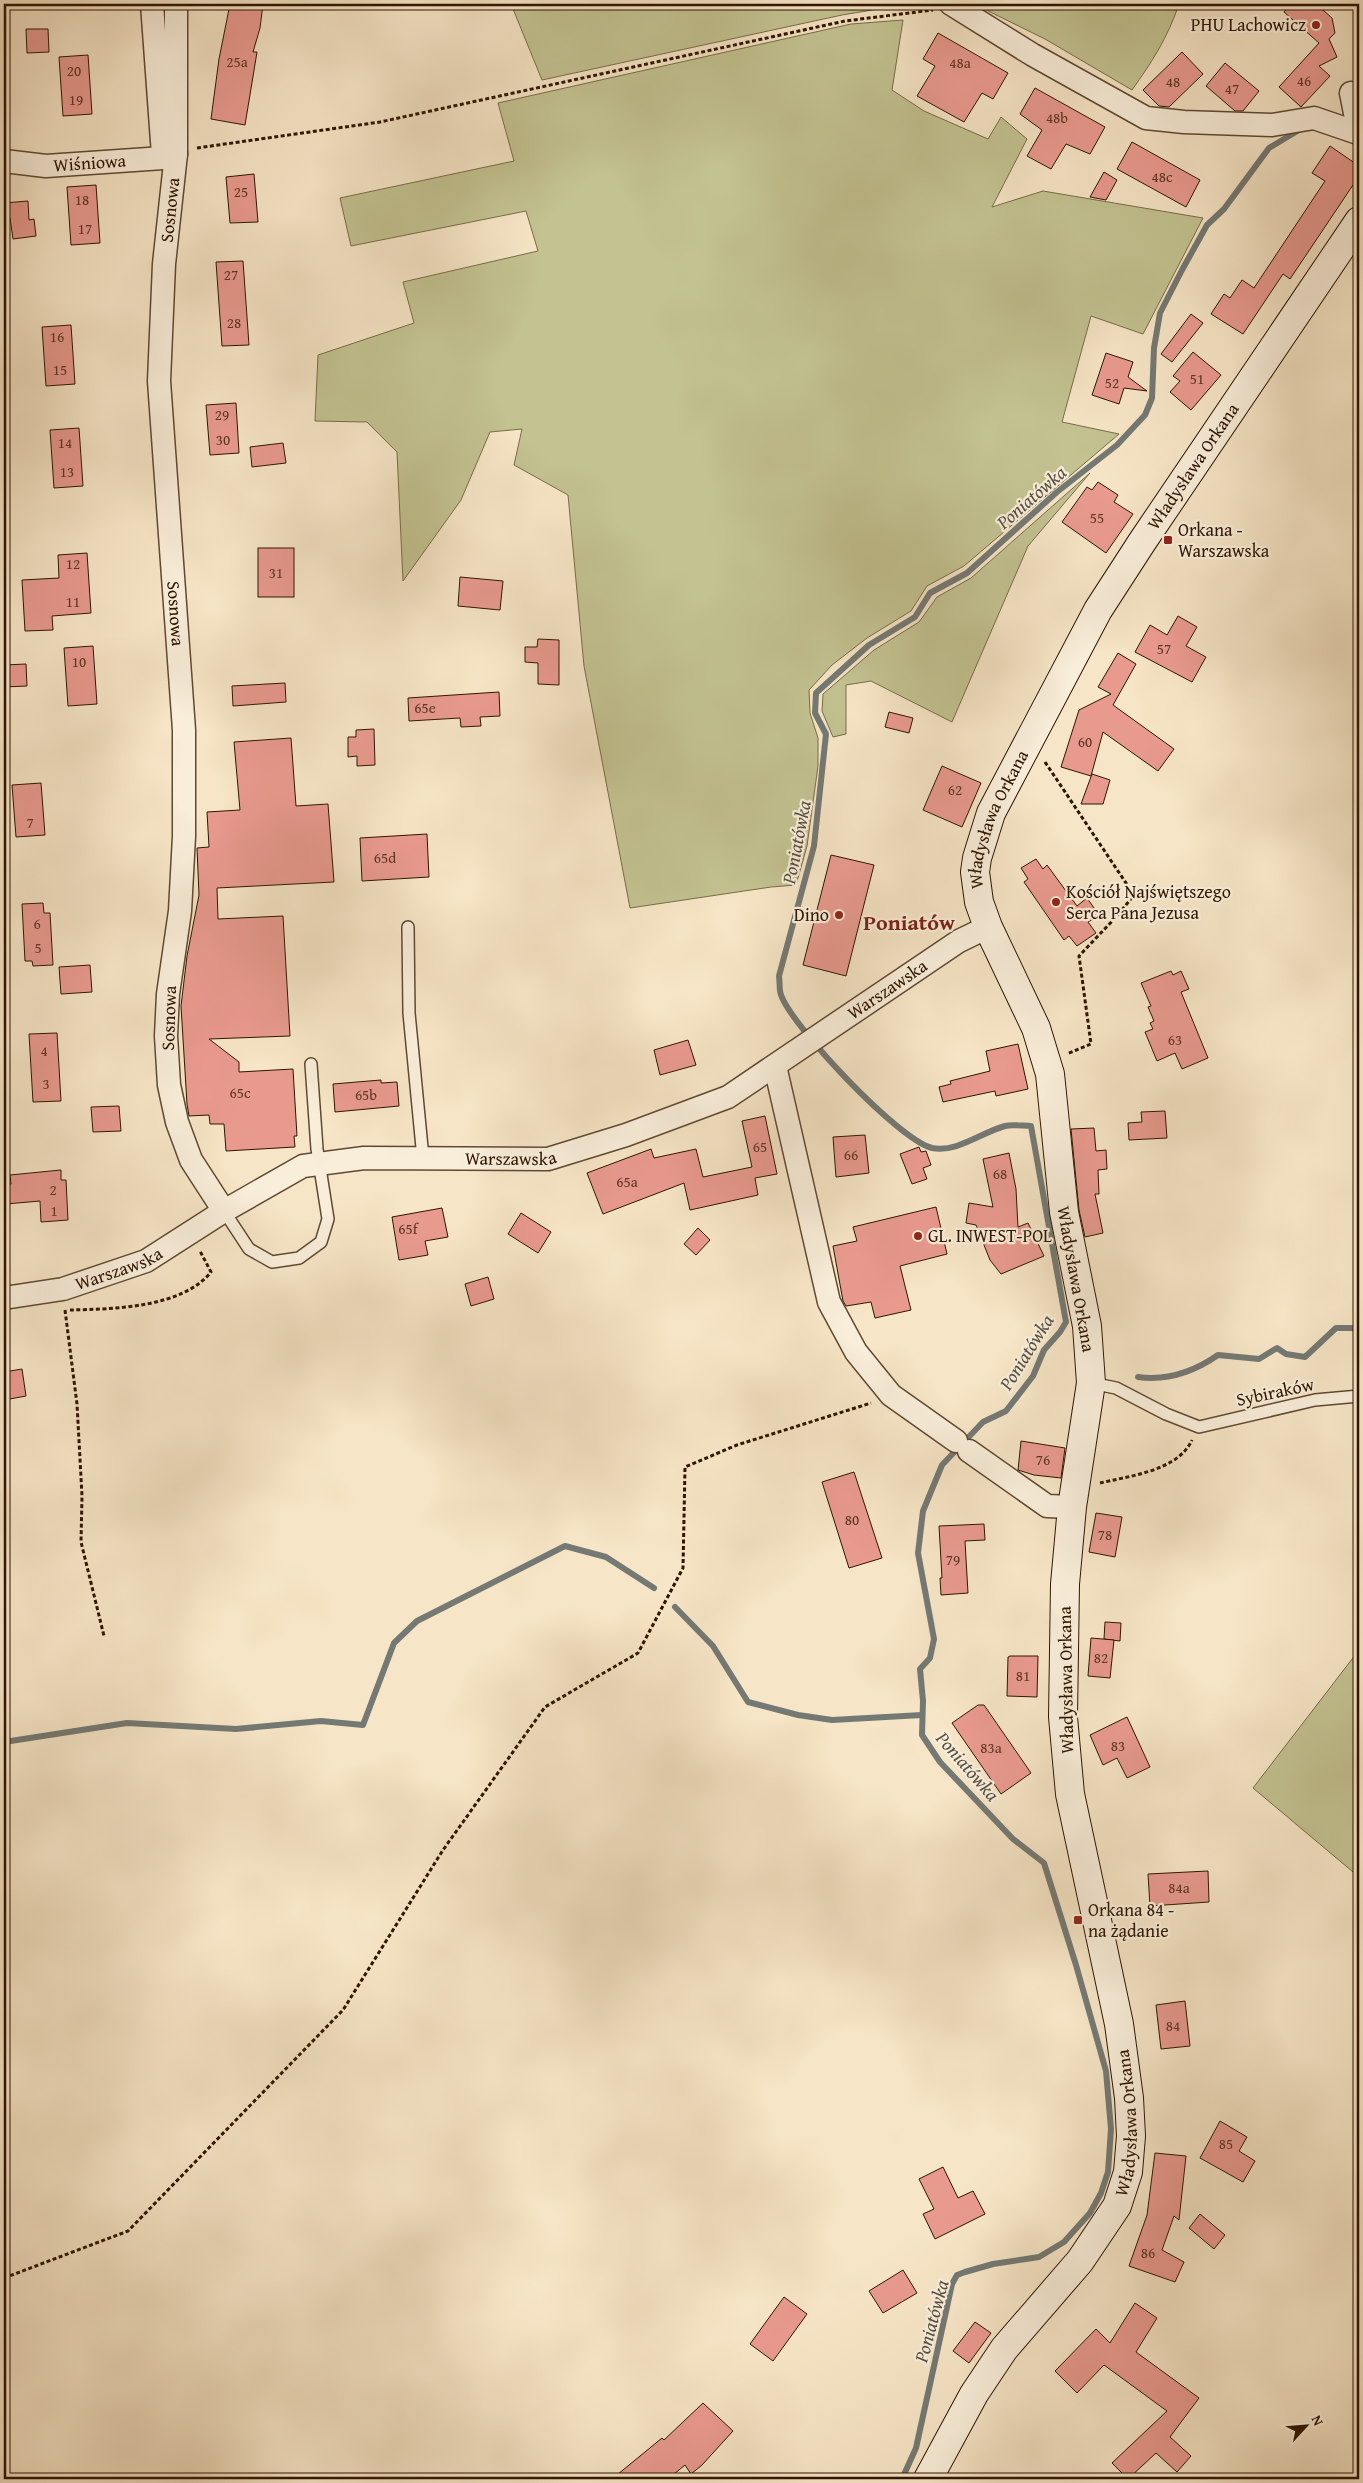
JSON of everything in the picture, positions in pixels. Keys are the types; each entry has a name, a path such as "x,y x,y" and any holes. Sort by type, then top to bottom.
{"street":[{"name":"Sosnowa","path":"152,4 170,156"},
{"name":"Sosnowa","path":"176,4 159,381 184,730 184,836 180,911 168,994 166,1036 170,1085 177,1122 191,1160 224,1211"},
{"path":"953,5 1033,55 1146,118 1184,122 1272,124 1314,118 1359,133 1355,92"},
{"name":"Wiśniowa","path":"4,161 46,166 170,156"},
{"name":"Władysława Orkana","path":"928,2479 974,2394 1004,2349 1102,2232 1117,2206 1128,2172 1131,2136 1129,2098 1119,2024 1070,1794 1063,1718 1065,1584 1073,1498 1091,1383 1087,1326 1064,1212 1056,1117 1050,1074 1036,1028 988,927 979,902 975,872 981,840 996,805 1098,610 1359,221"},
{"name":"Warszawska","path":"4,1298 64,1300 146,1261 224,1211 303,1166 364,1158 548,1159 626,1136 728,1097 959,941 988,927"},
{"path":"775,1066 829,1302 856,1352 891,1396 1047,1506 1073,1498"}],"lane":[{"path":"408,927 409,1013 422,1158"},
{"path":"224,1211 249,1249 272,1262 299,1258 321,1242 328,1219 319,1164 310,1064"},
{"path":"1091,1383 1116,1388 1166,1414 1198,1427"},
{"name":"Sybiraków","path":"1198,1427 1315,1400 1359,1396"}],"path":[{"path":"170,156 194,149 380,122 845,21 953,5"},
{"path":"1042,757 1134,896 1079,956 1091,1044 1066,1054"},
{"path":"104,1636 81,1542 82,1496 77,1404 64,1300 124,1309 170,1297 203,1282 211,1272 190,1233"},
{"path":"4,2278 128,2230 343,2010 443,1850 545,1707 638,1653 683,1568 685,1467 736,1445 849,1412 891,1396"},
{"path":"1073,1498 1163,1468 1189,1447 1198,1427"}],"shaded area":[{"path":"511,4 903,5 842,15 542,80"},
{"path":"974,4 1179,4 1159,49 1132,90 1045,39"},
{"path":"903,20 892,90 924,111 988,139 1001,117 1027,139 992,207 1043,191 1203,218 1143,334 1091,316 1062,422 1119,434 964,566 927,586 911,611 867,638 832,665 809,690 810,713 818,738 818,766 807,846 796,885 630,908 584,666 568,495 514,465 522,429 490,432 461,500 403,581 397,452 367,422 315,421 318,355 414,323 403,282 538,251 526,211 351,246 340,198 514,161 498,103 851,24"},
{"path":"1090,473 1028,546 952,722 871,681 846,685 846,734 833,737 822,711 823,694 874,650 919,622 937,597 971,578"},
{"path":"1359,1650 1359,1877 1253,1788"}],"building":[{"path":"230,4 263,4 260,28 253,52 257,52 245,125 211,119 219,59"},
{"path":"1292,4 1316,4 1332,18 1335,33 1329,39 1337,57 1319,66 1330,76 1301,107 1279,87 1319,43 1284,12"},
{"path":"26,29 48,29 49,52 27,53"},
{"path":"938,33 1008,73 993,99 982,93 964,122 917,96 935,66 923,59"},
{"path":"1182,52 1203,74 1169,107 1159,106 1143,90"},
{"path":"88,55 92,114 63,116 59,57"},
{"path":"1225,63 1259,91 1243,111 1235,111 1206,86"},
{"path":"1035,88 1105,127 1090,154 1066,144 1051,169 1027,156 1042,130 1020,114"},
{"path":"1132,142 1200,180 1186,207 1117,169"},
{"path":"1330,146 1359,166 1359,176 1290,279 1283,274 1243,334 1211,314 1224,294 1230,298 1242,280 1254,288 1325,181 1312,173"},
{"path":"1104,172 1117,180 1106,200 1090,197"},
{"path":"254,174 258,222 230,223 226,177"},
{"path":"96,185 100,243 71,245 67,187"},
{"path":"28,201 29,220 34,219 36,236 13,239 10,218 4,218 4,203"},
{"path":"243,261 249,345 222,346 216,262"},
{"path":"1191,314 1203,323 1172,362 1161,354"},
{"path":"71,325 75,384 46,386 42,327"},
{"path":"1193,352 1221,375 1191,410 1170,392 1180,381 1173,376"},
{"path":"1106,353 1133,362 1128,377 1147,391 1124,388 1119,404 1092,395"},
{"path":"236,403 239,453 210,455 206,405"},
{"path":"79,428 83,486 54,488 50,430"},
{"path":"283,443 286,463 252,467 250,447"},
{"path":"1098,482 1118,495 1114,502 1133,514 1106,553 1062,522 1087,487 1092,490"},
{"path":"258,548 294,548 294,597 258,597"},
{"path":"87,553 91,613 52,616 53,630 25,631 22,580 59,578 58,555"},
{"path":"460,577 503,581 500,610 458,606"},
{"path":"1178,616 1197,627 1186,646 1206,657 1192,682 1135,652 1150,625 1167,635"},
{"path":"538,639 559,640 559,685 538,684 538,663 525,662 525,647 537,647"},
{"path":"93,646 97,704 68,706 64,648"},
{"path":"1118,653 1136,664 1113,705 1174,749 1158,771 1103,732 1091,776 1061,767 1079,710 1111,694 1098,687"},
{"path":"26,664 27,686 4,687 4,665"},
{"path":"285,683 286,702 233,706 232,686"},
{"path":"499,692 500,716 480,717 481,726 461,727 460,718 409,721 408,698"},
{"path":"889,712 913,718 909,733 885,727"},
{"path":"374,729 375,765 357,766 357,756 348,757 348,737 356,737 356,730"},
{"path":"291,738 296,806 328,804 334,882 217,888 218,919 283,916 290,1036 209,1039 239,1062 239,1072 293,1069 297,1136 294,1136 295,1147 226,1151 224,1124 210,1124 209,1115 189,1116 187,1104 181,1006 187,956 199,895 197,848 209,847 207,812 240,810 234,742"},
{"path":"942,766 981,783 962,827 923,810"},
{"path":"1092,774 1110,780 1103,804 1081,804"},
{"path":"41,783 45,835 16,837 12,785"},
{"path":"427,834 429,877 362,881 360,838"},
{"name":"Dino","path":"831,855 874,865 846,976 803,965"},
{"name":"Kościół Najświętszego Serca Pana Jezusa","path":"1036,859 1043,869 1047,865 1077,906 1087,898 1099,915 1088,922 1096,933 1077,946 1069,936 1064,940 1024,882 1028,879 1021,868"},
{"path":"43,903 44,913 50,913 53,965 33,966 32,961 25,961 22,904"},
{"path":"90,965 92,992 61,994 59,967"},
{"path":"1171,971 1173,975 1181,971 1189,989 1181,992 1208,1058 1182,1069 1175,1053 1157,1061 1145,1032 1153,1029 1150,1023 1154,1021 1148,1007 1151,1006 1141,983"},
{"path":"57,1033 61,1101 33,1102 29,1034"},
{"path":"688,1040 696,1065 660,1075 654,1050"},
{"path":"1018,1044 1028,1089 996,1096 995,1091 943,1102 939,1087 951,1084 950,1081 990,1071 986,1051"},
{"path":"381,1080 381,1083 397,1082 399,1106 335,1112 333,1084"},
{"path":"119,1106 121,1131 93,1132 91,1107"},
{"path":"1165,1111 1167,1138 1129,1140 1128,1123 1142,1122 1141,1112"},
{"path":"765,1116 777,1174 755,1178 758,1195 690,1210 684,1183 603,1214 587,1173 651,1149 654,1158 696,1149 703,1177 752,1167 742,1121"},
{"path":"1094,1128 1096,1151 1106,1150 1107,1169 1098,1170 1099,1194 1095,1194 1103,1233 1085,1237 1079,1210 1071,1129"},
{"path":"865,1135 869,1173 836,1177 833,1137"},
{"path":"919,1147 921,1152 926,1151 931,1165 923,1168 927,1179 912,1184 900,1154"},
{"path":"1009,1153 1016,1189 1018,1227 1028,1223 1044,1256 1001,1274 990,1260 976,1225 966,1223 969,1203 993,1207 983,1159"},
{"path":"61,1170 61,1180 66,1180 68,1220 41,1222 40,1201 6,1204 4,1184 11,1184 10,1175"},
{"path":"936,1207 947,1254 900,1266 911,1310 875,1318 871,1302 846,1306 843,1301 833,1246 857,1241 853,1227"},
{"path":"442,1208 448,1237 425,1241 428,1255 399,1260 392,1217"},
{"path":"521,1213 551,1232 538,1253 508,1234"},
{"path":"698,1228 710,1240 696,1255 684,1244"},
{"path":"488,1277 494,1299 471,1306 465,1284"},
{"path":"22,1369 26,1396 4,1400 4,1372"},
{"path":"1021,1441 1065,1448 1061,1478 1034,1475 1018,1470"},
{"path":"854,1472 882,1558 849,1568 822,1482"},
{"path":"1096,1513 1122,1517 1115,1557 1089,1552"},
{"path":"984,1524 985,1540 965,1541 968,1593 941,1595 939,1526"},
{"path":"1105,1622 1121,1623 1120,1641 1104,1639"},
{"path":"1091,1638 1114,1640 1110,1678 1088,1676"},
{"path":"1038,1656 1037,1697 1007,1696 1008,1657"},
{"path":"978,1705 984,1705 1031,1773 1001,1794 952,1723"},
{"path":"1127,1717 1150,1767 1127,1778 1117,1758 1103,1765 1090,1735"},
{"path":"1208,1871 1209,1902 1150,1906 1148,1874"},
{"path":"1185,2001 1190,2046 1161,2049 1156,2005"},
{"path":"1220,2121 1247,2137 1239,2151 1255,2161 1243,2182 1200,2158"},
{"path":"1155,2153 1186,2156 1179,2220 1174,2216 1162,2250 1184,2262 1175,2282 1129,2266 1147,2215"},
{"path":"943,2167 958,2198 973,2191 985,2214 935,2239 923,2214 934,2209 919,2179"},
{"path":"1200,2214 1225,2235 1214,2249 1189,2228"},
{"path":"903,2270 917,2293 883,2313 869,2291"},
{"path":"784,2297 807,2314 773,2361 750,2344"},
{"path":"1135,2303 1157,2318 1136,2352 1199,2398 1170,2437 1191,2456 1177,2472 1156,2453 1128,2479 1112,2463 1167,2411 1104,2365 1077,2393 1055,2371 1096,2329 1110,2343"},
{"path":"975,2322 991,2333 969,2363 953,2351"},
{"path":"703,2403 733,2431 702,2465 691,2474 685,2465 668,2479 612,2479 662,2438 664,2440"}],"waterway":[{"name":"Poniatówka","path":"902,2479 916,2448 952,2284 957,2275 993,2264 1039,2257 1064,2242 1090,2213 1101,2193 1108,2172 1111,2129 1106,2071 1076,1965 1044,1863 1013,1839 940,1762 922,1735 923,1701 920,1669 930,1658 934,1639 918,1553 923,1511 942,1465 983,1422 1006,1411 1033,1376 1044,1350 1066,1322 1031,1126 1005,1126 951,1148 932,1148 896,1125 849,1081 805,1032 781,995 779,976 814,846 826,734 815,713 816,693 869,645 915,617 930,593 967,573 1057,492 1117,445 1145,415 1152,398 1154,348 1160,313 1182,270 1207,225 1224,209 1269,148 1299,130"},
{"path":"1138,1377 1160,1378 1180,1374 1200,1366 1218,1355 1259,1359 1277,1348 1286,1354 1305,1357 1336,1328 1352,1328 1359,1331"},
{"path":"4,1742 127,1723 236,1729 321,1721 363,1725 394,1643 417,1621 565,1546 606,1557 654,1588"},
{"path":"675,1607 713,1646 748,1702 798,1715 832,1720 922,1715"}],"place":[{"name":"PHU Lachowicz","path":"1316,25"},
{"name":"Orkana - Warszawska","path":"1168,540"},
{"name":"Kościół Najświętszego Serca Pana Jezusa","path":"1056,902"},
{"name":"Dino","path":"839,915"},
{"name":"GL. INWEST-POL","path":"918,1236"},
{"name":"Orkana 84 - na żądanie","path":"1078,1920"}],"district":[{"name":"Poniatów","path":"909,922"}]}
